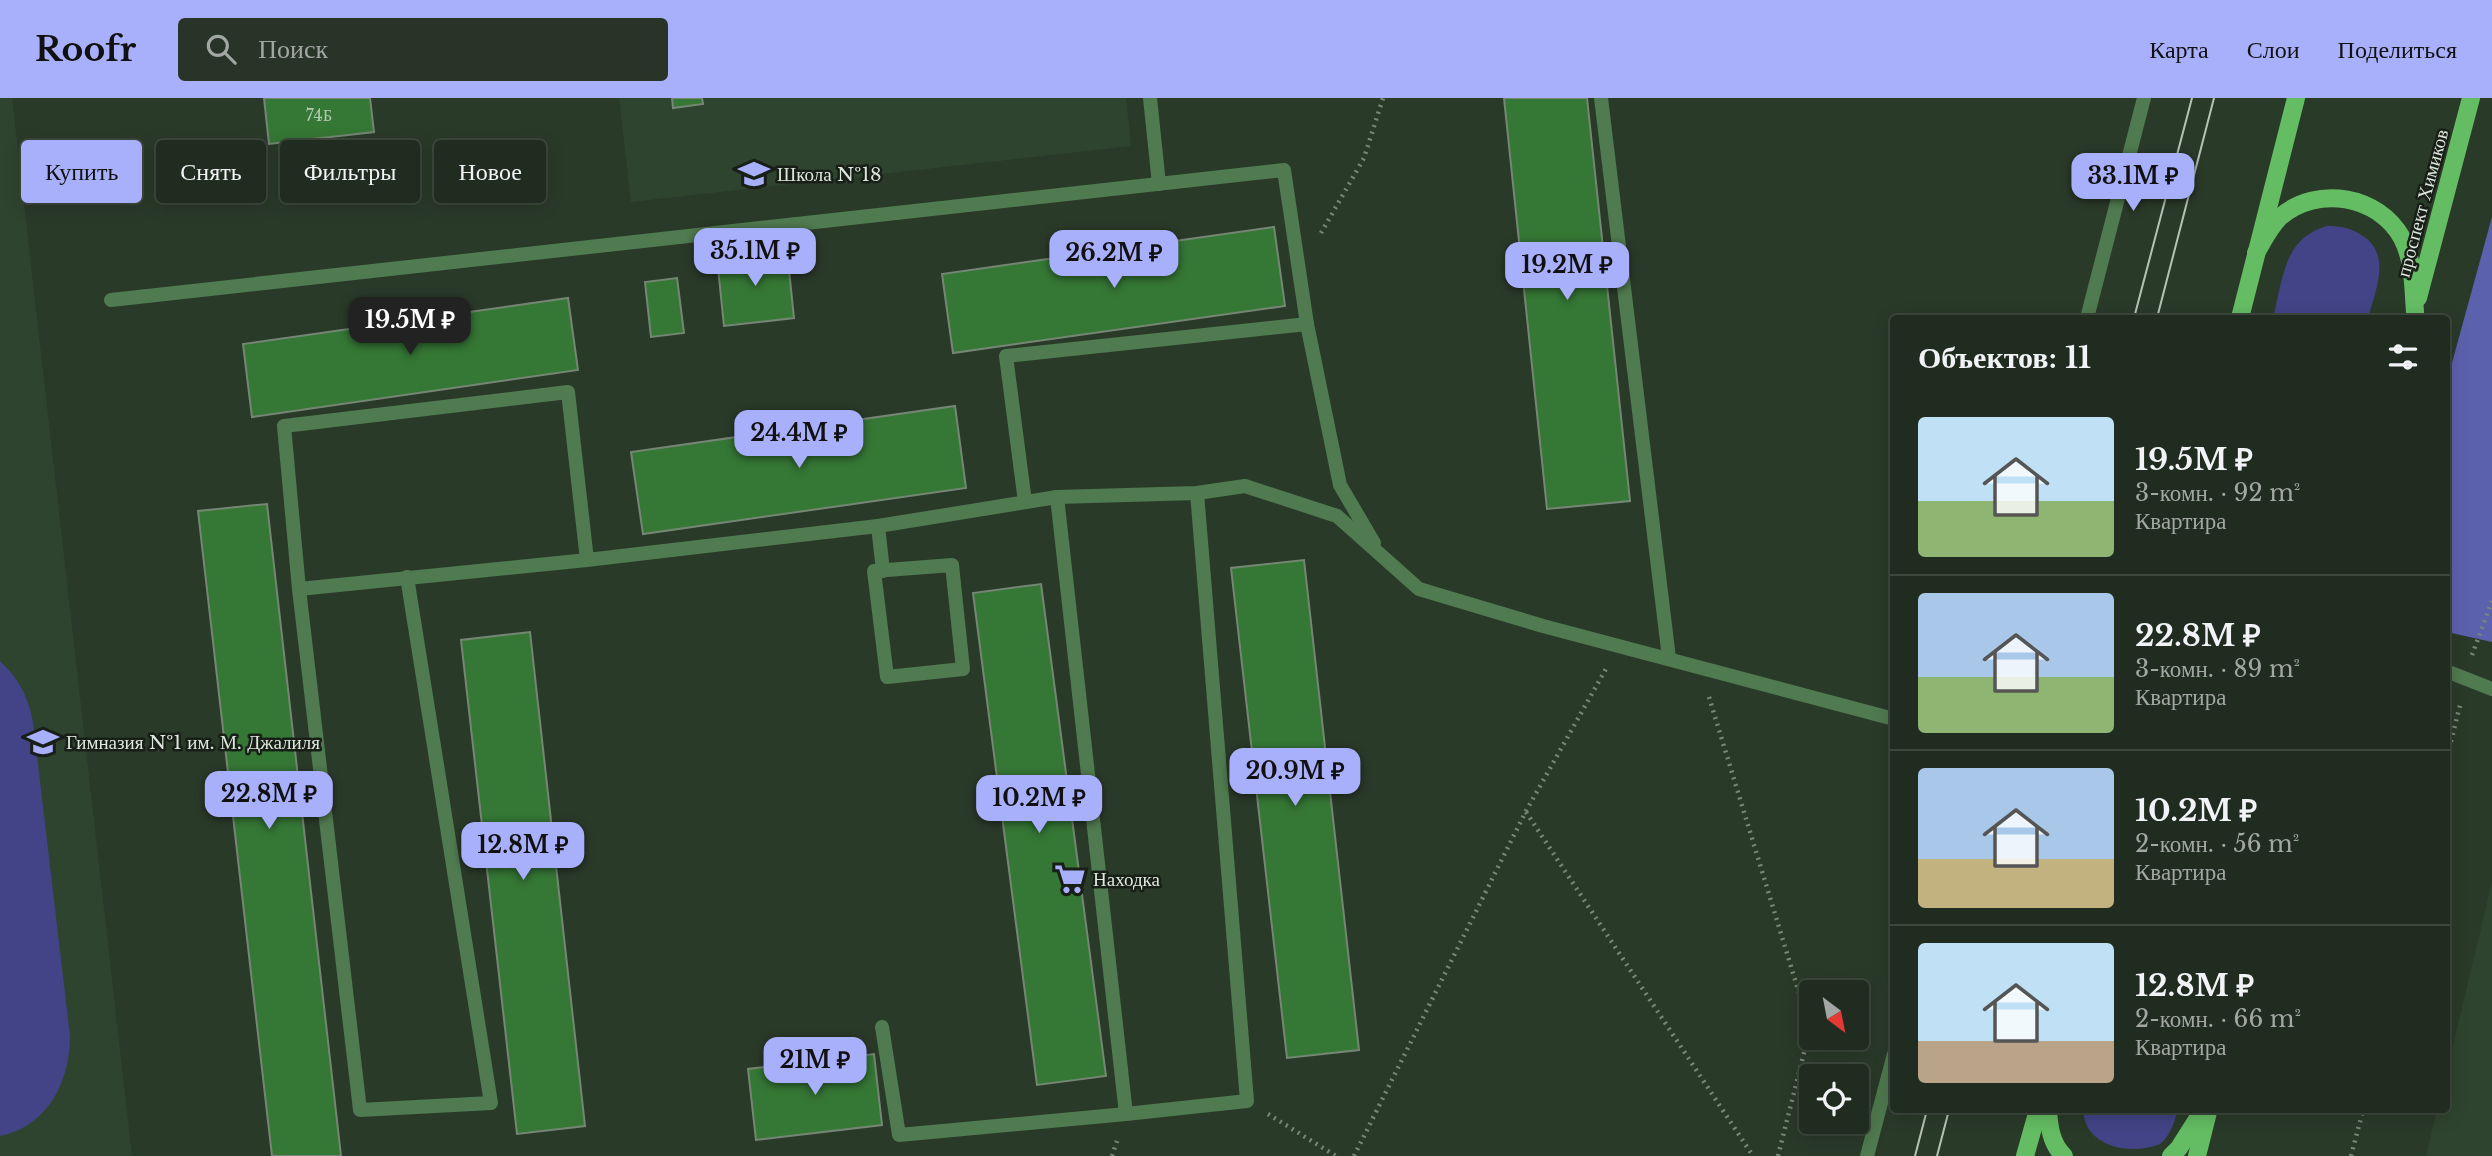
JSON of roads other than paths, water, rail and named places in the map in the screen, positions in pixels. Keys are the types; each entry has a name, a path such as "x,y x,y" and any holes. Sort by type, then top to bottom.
{"main road":[{"path":"2241,315 2296,98"},
{"name":"проспект Химиков","path":"2414,315 2471,98"},
{"path":"2256,253 2270,229 2281,217 2308,202 2338,198 2368,205 2392,224 2408,251 2414,315"},
{"path":"2025,1156 2037,1113"},
{"path":"2048,1113 2050,1131 2059,1152 2064,1156"},
{"path":"2171,1156 2201,1113"},
{"path":"2196,1156 2207,1113"}],"street":[{"path":"1150,98 1159,184"},
{"path":"1601,98 1669,658"},
{"path":"2088,315 2144,98"},
{"path":"111,300 1284,170 1307,324 1340,485 1382,556"},
{"path":"1025,502 1006,356 1307,324"},
{"path":"407,578 491,1102 360,1110 299,589 284,426 568,392 587,560"},
{"path":"299,589 587,560 878,526 1057,497 1197,493 1245,486 1337,516 1419,589 1890,718"},
{"path":"882,1027 899,1135 1247,1101 1197,493"},
{"path":"1057,497 1126,1114"},
{"path":"878,526 883,571"},
{"path":"952,565 962,669 887,677 874,571 883,571 952,565"},
{"path":"2450,673 2492,689"},
{"path":"1867,1156 1890,1069"}],"tram line":[{"path":"2135,315 2192,98"},
{"path":"2158,315 2214,98"},
{"path":"1915,1156 1926,1113"},
{"path":"1937,1156 1948,1113"}],"place":[{"name":"Школа №18","path":"754,174"},
{"name":"Гимназия №1 им. М. Джалиля","path":"43,742"},
{"name":"Находка","path":"1070,879"}]}
